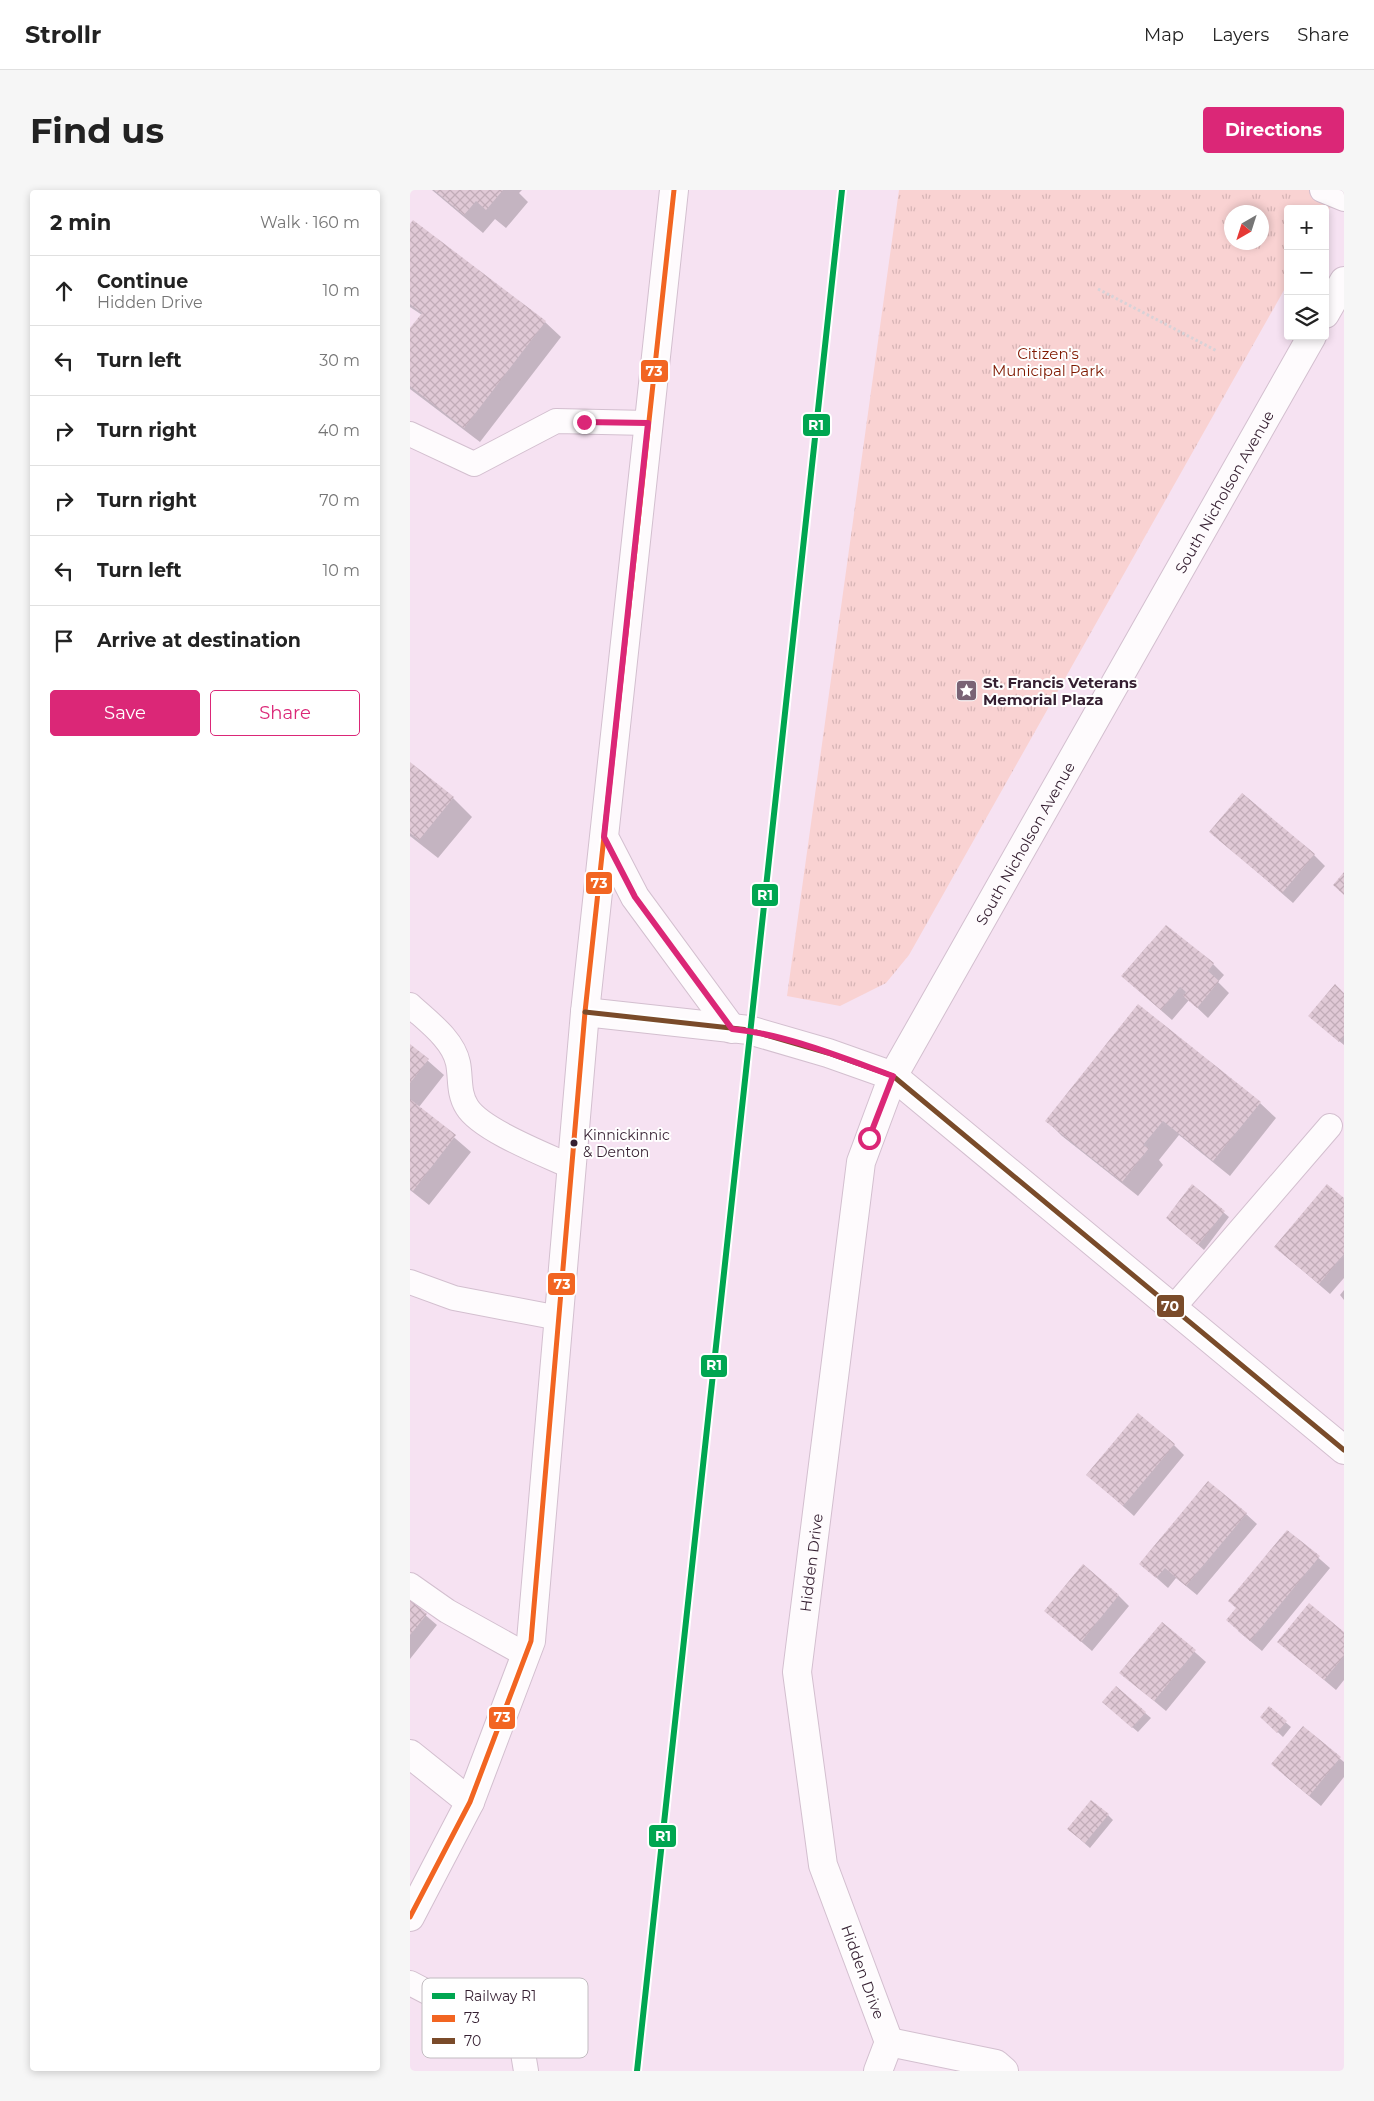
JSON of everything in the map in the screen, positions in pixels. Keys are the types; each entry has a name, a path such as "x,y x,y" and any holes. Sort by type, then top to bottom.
{"street":[{"path":"410,1917 470,1802 531,1641 585,1012 674,190"},
{"path":"1329,307 1344,281"},
{"name":"South Nicholson Avenue","path":"893,1076 1310,340"},
{"path":"604,837 635,897 732,1029"},
{"path":"585,1012 749,1030 828,1053 893,1076 1344,1450"},
{"name":"Hidden Drive","path":"889,2042 823,1865 797,1672 861,1162 893,1076"},
{"path":"410,1754 470,1802"},
{"path":"878,2071 889,2042 996,2064 1004,2071"}],"lane":[{"path":"1322,190 1344,199"},
{"path":"410,434 474,464 556,422 648,423"},
{"path":"410,1005 446,1039 454,1050 462,1097 468,1109 490,1128 572,1167"},
{"path":"1173,1308 1330,1126"},
{"path":"410,1282 454,1298 559,1318"},
{"path":"410,1585 447,1611 526,1655"},
{"path":"410,1983 422,1989"},
{"path":"524,2058 526,2071"}],"path":[{"path":"1098,289 1217,351"}],"green space":[{"name":"Citizen's Municipal Park","path":"899,190 1340,190 1329,210 1329,205 1284,205 1284,290 909,955 886,983 840,1006 787,996"}],"building":[{"path":"434,190 503,190 486,210 476,201 464,215"},
{"path":"413,220 546,321 464,428 410,386 410,328 422,313 410,304 410,224"},
{"path":"410,762 454,797 419,840 410,833"},
{"path":"1242,793 1315,854 1282,893 1209,832"},
{"path":"1344,872 1344,895 1333,885"},
{"path":"1166,925 1214,963 1208,971 1219,981 1197,1008 1183,996 1186,992 1180,987 1161,1010 1121,976"},
{"path":"1335,984 1344,993 1344,1036 1339,1042 1308,1016"},
{"path":"1138,1004 1261,1102 1213,1161 1163,1121 1143,1145 1149,1148 1122,1182 1045,1121"},
{"path":"410,1044 429,1059 410,1083"},
{"path":"410,1099 456,1135 413,1191 410,1188"},
{"path":"1192,1184 1225,1211 1198,1245 1166,1218"},
{"path":"1327,1184 1344,1198 1344,1254 1319,1284 1274,1247"},
{"path":"1138,1413 1175,1444 1123,1506 1086,1475"},
{"path":"1208,1481 1247,1513 1186,1586 1165,1568 1156,1578 1139,1564"},
{"path":"1287,1530 1320,1556 1250,1641 1226,1620 1236,1608 1228,1601"},
{"path":"1083,1564 1119,1595 1081,1642 1044,1611"},
{"path":"410,1600 427,1614 410,1635"},
{"path":"1309,1603 1344,1632 1344,1656 1324,1680 1277,1642"},
{"path":"1162,1622 1196,1650 1154,1701 1119,1673"},
{"path":"1116,1686 1146,1712 1132,1728 1102,1702"},
{"path":"1269,1706 1287,1721 1277,1733 1260,1717"},
{"path":"1303,1726 1341,1757 1309,1796 1271,1764"},
{"path":"1091,1800 1109,1814 1085,1843 1067,1829"}],"rail line":[{"name":"R1","path":"637,2071 842,190"}],"transit line":[{"name":"73","path":"410,1917 470,1802 531,1641 585,1012 674,190"},
{"name":"70","path":"585,1012 749,1030 828,1053 893,1076 1344,1450"}],"place":[{"name":"St. Francis Veterans Memorial Plaza","path":"967,691"},
{"name":"Kinnickinnic & Denton","path":"574,1143"}],"route":[{"path":"584,422 648,423 604,837 635,897 668,944 710,996 732,1029 749,1030 828,1053 893,1076 869,1138"}]}
